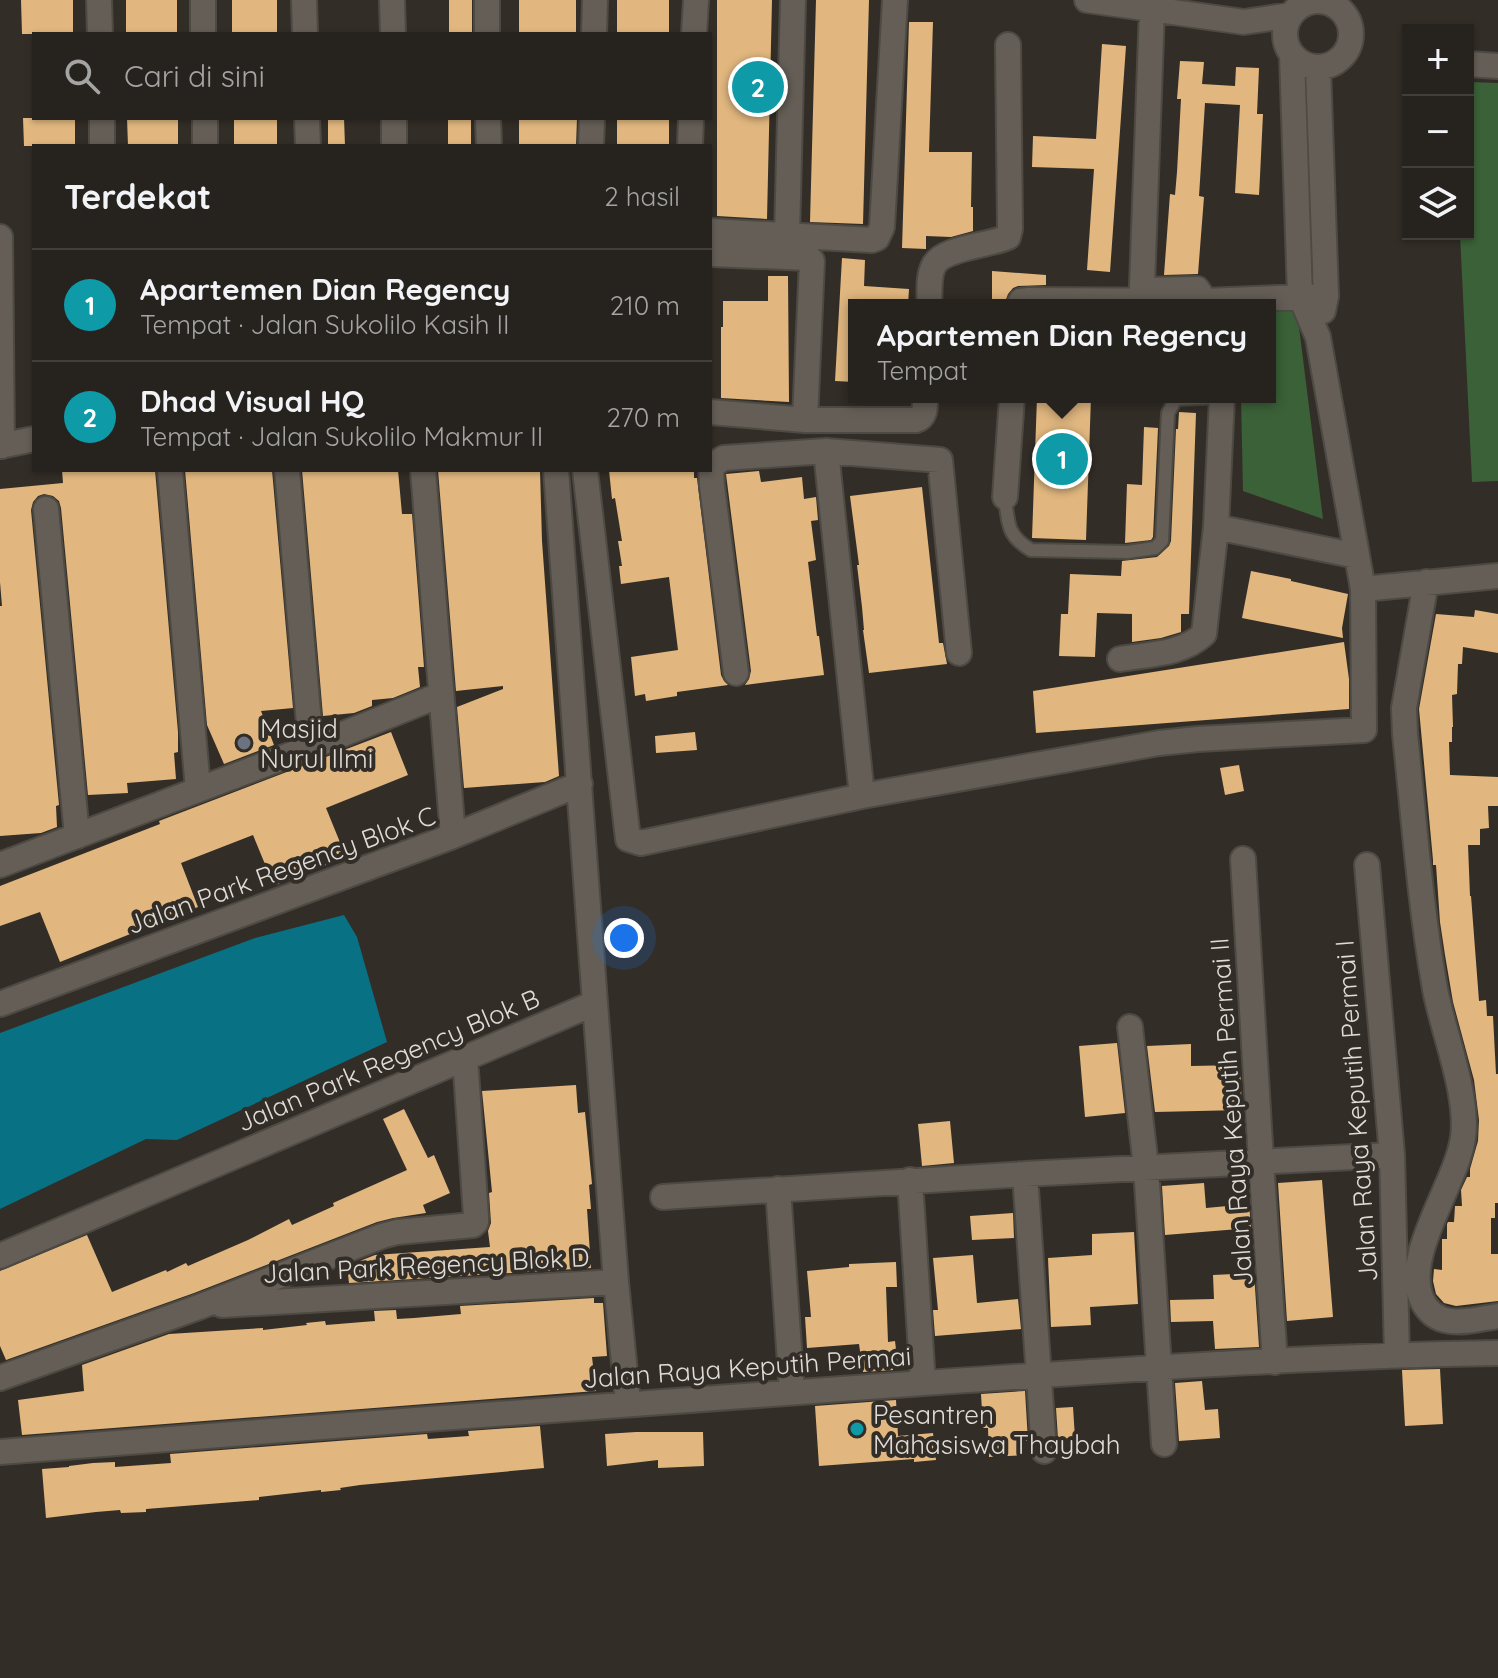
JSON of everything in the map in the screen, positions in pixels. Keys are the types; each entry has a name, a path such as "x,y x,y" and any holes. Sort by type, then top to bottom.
{"street":[{"path":"99,0 100,32"},
{"path":"203,0 203,32"},
{"path":"304,0 305,32"},
{"path":"392,0 393,32"},
{"path":"487,0 487,32"},
{"path":"594,32 595,0"},
{"path":"694,32 696,0"},
{"path":"787,235 793,0"},
{"path":"712,231 877,238 882,227 895,0"},
{"path":"585,472 628,839 641,843 862,796 1159,743 1364,730 1363,589 1318,337 1300,296 1297,47 1301,6 1313,1 1339,4 1348,18 1352,31 1350,45 1343,57 1332,65 1297,47 1233,14 1152,9 1094,1"},
{"path":"1152,9 1142,286 1146,290 1197,289 1215,299"},
{"path":"1233,14 1270,36 1297,47"},
{"path":"929,299 932,268 938,259 1008,237 1008,45"},
{"path":"1297,47 1326,296 1318,337"},
{"path":"1474,64 1498,66"},
{"path":"102,120 102,144"},
{"path":"205,120 205,144"},
{"path":"307,120 308,144"},
{"path":"394,120 394,144"},
{"path":"488,120 489,144"},
{"path":"591,144 592,120"},
{"path":"690,144 691,120"},
{"path":"0,237 1,446 32,439"},
{"path":"712,254 806,257 812,261 805,420"},
{"path":"1260,299 1326,296"},
{"path":"712,412 805,420 916,420 923,415 924,403"},
{"path":"1005,497 1012,403"},
{"path":"1120,659 1181,650 1204,634 1216,527 1222,403"},
{"path":"712,465 724,458 826,451 940,460 959,653"},
{"path":"826,451 862,796"},
{"path":"170,472 198,789"},
{"path":"287,472 311,747"},
{"path":"423,472 453,836"},
{"path":"556,472 595,1003"},
{"path":"711,472 736,673"},
{"path":"46,509 77,836"},
{"path":"1216,527 1357,556"},
{"path":"1363,589 1498,576"},
{"path":"1426,582 1404,708 1405,734 1432,972 1463,1110 1463,1138 1421,1252 1417,1278 1421,1298 1431,1314 1447,1322 1498,1316"},
{"path":"0,865 440,695"},
{"name":"Jalan Park Regency Blok C","path":"0,1004 453,836 580,784"},
{"name":"Jalan Raya Keputih Permai II","path":"1243,859 1275,1362"},
{"name":"Jalan Raya Keputih Permai I","path":"1367,865 1392,1155 1397,1355"},
{"name":"Jalan Park Regency Blok B","path":"0,1256 595,1003"},
{"name":"Jalan Park Regency Blok D","path":"199,1307 616,1282 595,1003"},
{"path":"1130,1027 1146,1167 1164,1444"},
{"path":"0,1378 199,1307 382,1236 473,1225 476,1216 465,1057"},
{"path":"663,1197 910,1180 1392,1155"},
{"path":"1025,1174 1044,1451"},
{"path":"910,1180 923,1383"},
{"path":"778,1189 792,1392"},
{"path":"616,1282 628,1403"},
{"name":"Jalan Raya Keputih Permai","path":"0,1452 628,1403 1039,1375 1397,1355 1498,1353"}],"lane":[{"path":"1005,497 1008,524 1018,542 1031,550 1127,552 1155,548 1162,541 1168,413 1174,403"}],"green space":[{"path":"1474,82 1498,83 1498,481 1472,482 1460,240 1474,240"},
{"path":"1276,311 1297,311 1323,519 1243,491 1241,403 1276,403"}],"water":[{"path":"344,915 357,937 387,1042 177,1140 146,1139 0,1209 0,1033 255,938"}],"building":[{"path":"21,0 73,0 73,32 22,34"},
{"path":"126,0 177,0 177,32 126,32"},
{"path":"232,0 277,0 277,32 232,32"},
{"path":"449,0 472,0 472,32 449,32"},
{"path":"519,0 576,0 576,32 519,32"},
{"path":"617,0 669,0 669,32 617,32"},
{"path":"717,0 772,0 767,219 717,216"},
{"path":"816,0 869,0 863,224 810,222"},
{"path":"909,22 933,22 929,152 972,152 973,231 951,237 926,236 926,249 902,248"},
{"path":"1102,44 1126,46 1110,272 1087,270 1094,169 1032,167 1033,136 1096,139"},
{"path":"1180,61 1204,62 1202,84 1235,86 1236,67 1259,68 1257,114 1263,114 1259,195 1235,193 1240,105 1205,103 1199,196 1204,197 1198,274 1164,275 1170,194 1175,195 1177,172"},
{"path":"23,118 75,120 75,144 24,146"},
{"path":"127,120 178,120 178,144 128,144"},
{"path":"234,120 277,120 277,144 234,144"},
{"path":"328,120 344,120 345,144 328,144"},
{"path":"448,120 471,120 471,144 448,144"},
{"path":"519,120 577,120 576,144 519,144"},
{"path":"617,120 669,120 669,144 617,144"},
{"path":"842,258 865,260 864,286 909,289 908,299 848,299 848,382 835,381"},
{"path":"992,271 1046,275 1046,285 1018,286 1006,299 992,299"},
{"path":"768,276 788,276 789,402 721,398 723,301 768,301"},
{"path":"1037,403 1091,403 1086,540 1032,538"},
{"path":"1179,412 1196,413 1189,614 1181,614 1181,632 1132,642 1132,614 1097,613 1095,657 1059,656 1061,614 1068,614 1070,574 1121,576 1122,561 1157,557 1169,546"},
{"path":"1144,427 1158,428 1153,537 1151,540 1125,543 1127,484 1142,485"},
{"path":"759,471 761,482 802,477 804,499 816,497 818,520 811,521 816,560 808,562 824,675 745,685 751,671 726,474"},
{"path":"62,472 155,472 178,732 178,752 174,753 176,779 127,783 128,793 88,795 61,508 53,496 44,494 33,502 31,510 59,805 56,806 57,827 41,833 0,836 0,489 63,483"},
{"path":"185,472 272,472 293,708 261,711 274,745 224,764 207,725"},
{"path":"302,472 398,472 402,514 412,514 424,667 418,667 420,687 393,698 372,700 372,706 354,713 323,716"},
{"path":"438,472 540,472 559,776 545,782 464,788 457,707 503,689 503,686 456,691"},
{"path":"609,472 694,472 721,675 728,685 677,692 677,696 646,701 645,694 635,696 631,657 678,650 669,577 621,584 618,541 622,541 615,498 612,499"},
{"path":"922,487 939,643 943,643 947,664 869,673 850,496"},
{"path":"1251,571 1348,594 1343,638 1242,618"},
{"path":"1475,610 1498,614 1498,653 1463,647 1462,664 1458,664 1457,694 1452,695 1450,775 1498,777 1498,806 1488,806 1489,828 1480,829 1480,845 1468,845 1479,1001 1486,1000 1487,1016 1493,1016 1498,1074 1498,1203 1495,1203 1495,1218 1491,1218 1491,1254 1498,1254 1498,1301 1456,1306 1444,1303 1436,1294 1434,1269 1442,1270 1442,1239 1447,1239 1448,1222 1454,1222 1455,1206 1462,1206 1461,1190 1467,1177 1470,1177 1479,1120 1474,1080 1453,1002 1440,922 1419,709 1436,614 1474,617"},
{"path":"1344,642 1349,709 1036,733 1033,691"},
{"path":"391,732 408,775 326,808 346,857 274,886 253,835 181,863 198,907 60,962 40,912 0,926 0,886"},
{"path":"695,732 697,750 656,753 655,736"},
{"path":"1239,765 1244,791 1225,795 1220,768"},
{"path":"1117,1043 1125,1113 1085,1117 1079,1046"},
{"path":"1191,1044 1191,1066 1240,1065 1242,1110 1155,1112 1147,1046"},
{"path":"576,1085 578,1113 585,1112 592,1184 589,1185 591,1209 587,1209 591,1268 349,1283 347,1266 375,1255 490,1247 489,1193 492,1192 482,1091"},
{"path":"404,1109 428,1158 434,1155 450,1193 423,1205 426,1213 377,1222 194,1293 6,1360 0,1346 0,1271 87,1235 112,1292 186,1263 188,1266 289,1219 292,1225 407,1170 383,1119"},
{"path":"950,1121 954,1163 922,1166 918,1124"},
{"path":"1322,1180 1333,1317 1287,1321 1278,1183"},
{"path":"1204,1183 1206,1208 1249,1204 1251,1228 1165,1235 1162,1186"},
{"path":"1013,1213 1014,1238 972,1240 970,1216"},
{"path":"1134,1232 1138,1304 1090,1307 1091,1325 1051,1327 1048,1258 1092,1255 1092,1234"},
{"path":"973,1255 977,1303 1018,1299 1021,1329 935,1336 933,1310 938,1310 933,1258"},
{"path":"896,1262 897,1287 886,1287 888,1342 895,1341 898,1366 893,1370 863,1372 859,1344 807,1348 805,1317 811,1317 807,1271 849,1267 849,1264"},
{"path":"1254,1273 1259,1347 1215,1349 1213,1321 1171,1322 1170,1300 1214,1299 1213,1275"},
{"path":"594,1298 594,1303 603,1303 607,1356 592,1357 596,1391 22,1435 18,1400 84,1391 82,1365 169,1334 263,1330 325,1321 326,1325 375,1321 374,1311 396,1310 397,1319 414,1318 461,1314 460,1306"},
{"path":"1440,1369 1443,1424 1405,1426 1402,1370"},
{"path":"1202,1381 1205,1410 1218,1409 1220,1438 1179,1441 1175,1383"},
{"path":"1025,1391 1028,1441 1025,1441 1025,1455 989,1457 988,1428 983,1428 981,1394"},
{"name":"Pesantren Mahasiswa Thaybah","path":"896,1400 898,1436 933,1433 936,1460 819,1466 815,1406"},
{"path":"1073,1407 1075,1438 1058,1439 1056,1408"},
{"path":"540,1426 544,1468 360,1485 341,1490 259,1497 259,1500 146,1509 146,1512 121,1513 120,1510 46,1518 42,1469 93,1463 115,1462 115,1467 171,1463 170,1454 427,1434 428,1439 469,1436 468,1431"},
{"path":"703,1432 704,1466 658,1468 658,1460 607,1466 605,1434"}],"place":[{"name":"Dhad Visual HQ","path":"758,87"},
{"name":"Apartemen Dian Regency","path":"1062,459"},
{"name":"Masjid Nurul Ilmi","path":"244,743"},
{"name":"Pesantren Mahasiswa Thaybah","path":"857,1429"}]}
